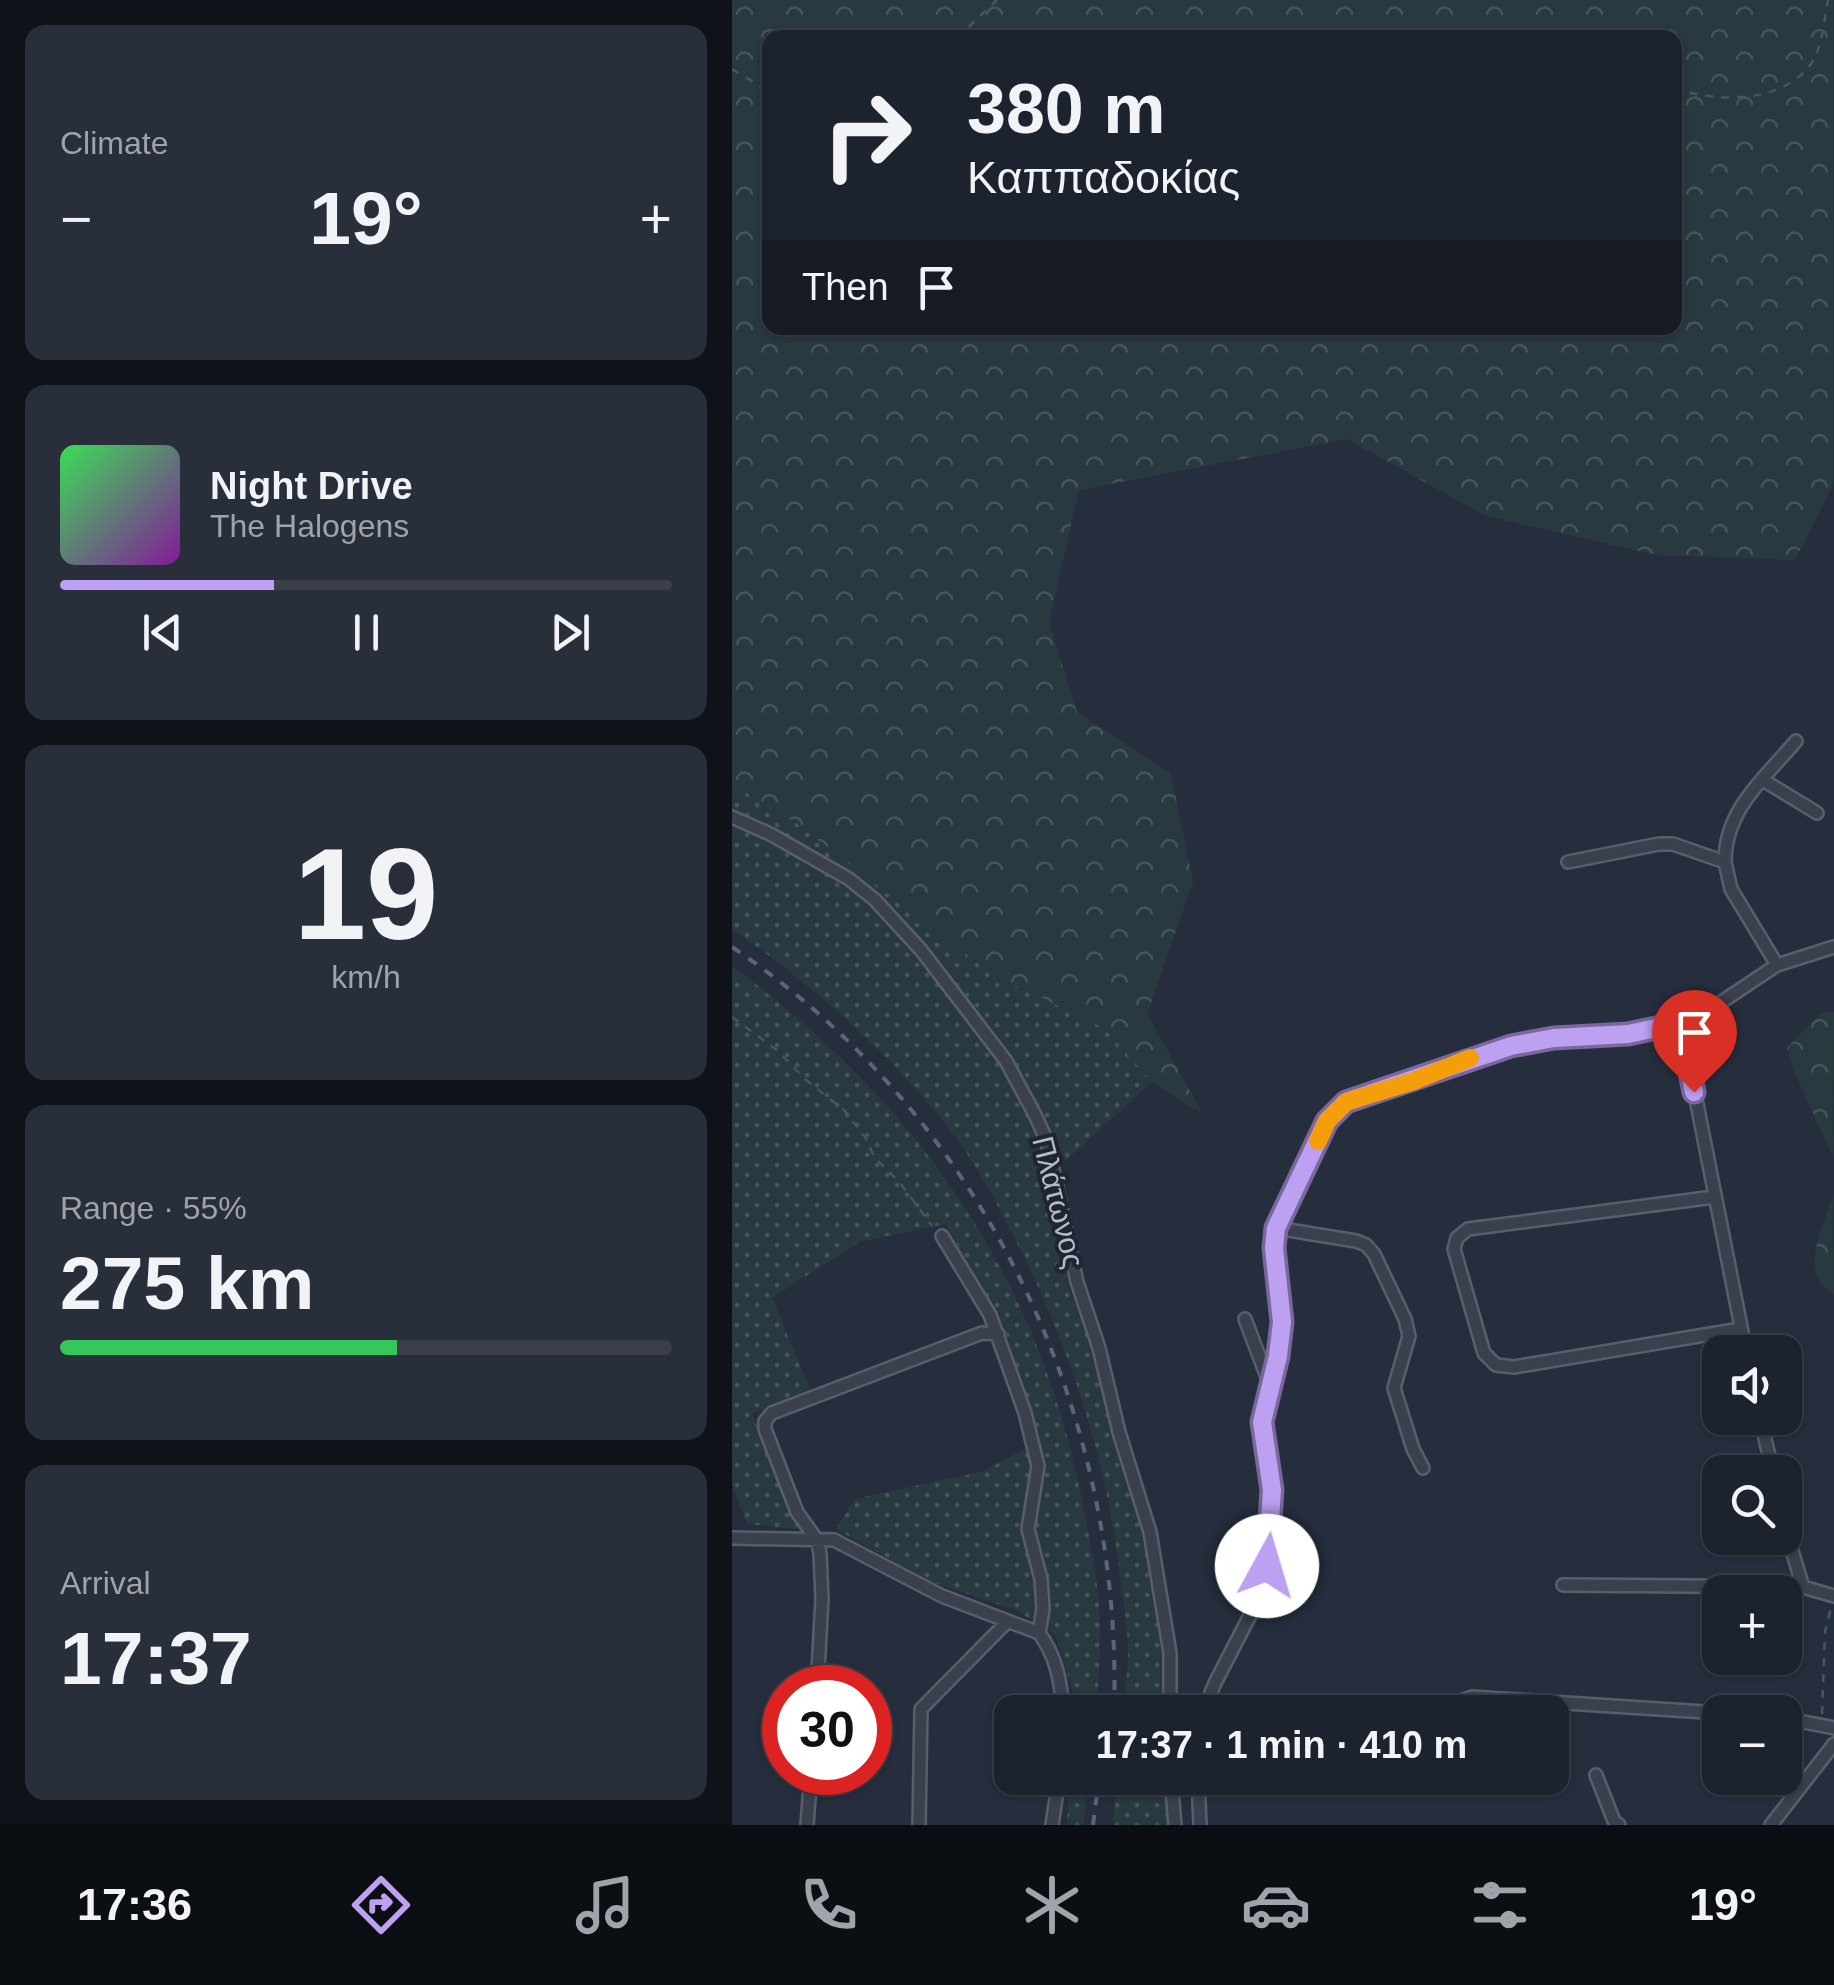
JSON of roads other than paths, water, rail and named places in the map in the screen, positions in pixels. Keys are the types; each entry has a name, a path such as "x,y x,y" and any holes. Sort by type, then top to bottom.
{"street":[{"path":"1777,965 1731,889 1725,840 1734,813 1796,741"},
{"path":"1763,780 1817,812"},
{"name":"Πλάτωνος","path":"732,817 849,879 875,900 920,950 1006,1061 1035,1115 1047,1140 1078,1282 1150,1532 1170,1653 1170,1695"},
{"path":"1568,862 1673,844 1725,862"},
{"path":"1211,1695 1264,1583 1272,1490 1262,1422 1282,1322 1274,1248 1276,1228 1327,1121 1346,1102 1511,1046 1554,1038 1628,1034 1680,1023 1712,1009 1777,965 1834,947"},
{"path":"1680,1023 1742,1335"},
{"path":"1714,1197 1468,1229 1458,1238 1454,1249 1484,1353 1496,1365 1514,1367 1740,1329"},
{"path":"1276,1228 1356,1240 1374,1254 1409,1336 1394,1388 1423,1468"},
{"path":"942,1236 998,1334 1038,1466 1028,1529 1041,1579 1043,1617 1039,1633"},
{"path":"1246,1319 1270,1384"},
{"path":"818,1665 822,1599 817,1540 797,1512 765,1421 772,1413 982,1333 998,1334"},
{"path":"732,1538 834,1540 907,1580 1039,1633 1050,1647 1062,1695"},
{"path":"1793,1555 1803,1587"},
{"path":"1563,1585 1803,1587 1834,1596"},
{"path":"919,1825 921,1709 1007,1622"},
{"path":"1569,1704 1702,1712"},
{"path":"1802,1722 1828,1727"},
{"path":"1771,1825 1834,1744"},
{"path":"1596,1775 1619,1825"},
{"path":"807,1825 809,1795"},
{"path":"1052,1825 1057,1795"},
{"path":"1172,1795 1175,1825"},
{"path":"1199,1795 1200,1825"}],"railway":[{"path":"732,947 821,1016 899,1095 966,1184 1021,1280 1064,1383 1094,1490 1111,1600 1114,1695"},
{"path":"1093,1825 1097,1795"}]}
